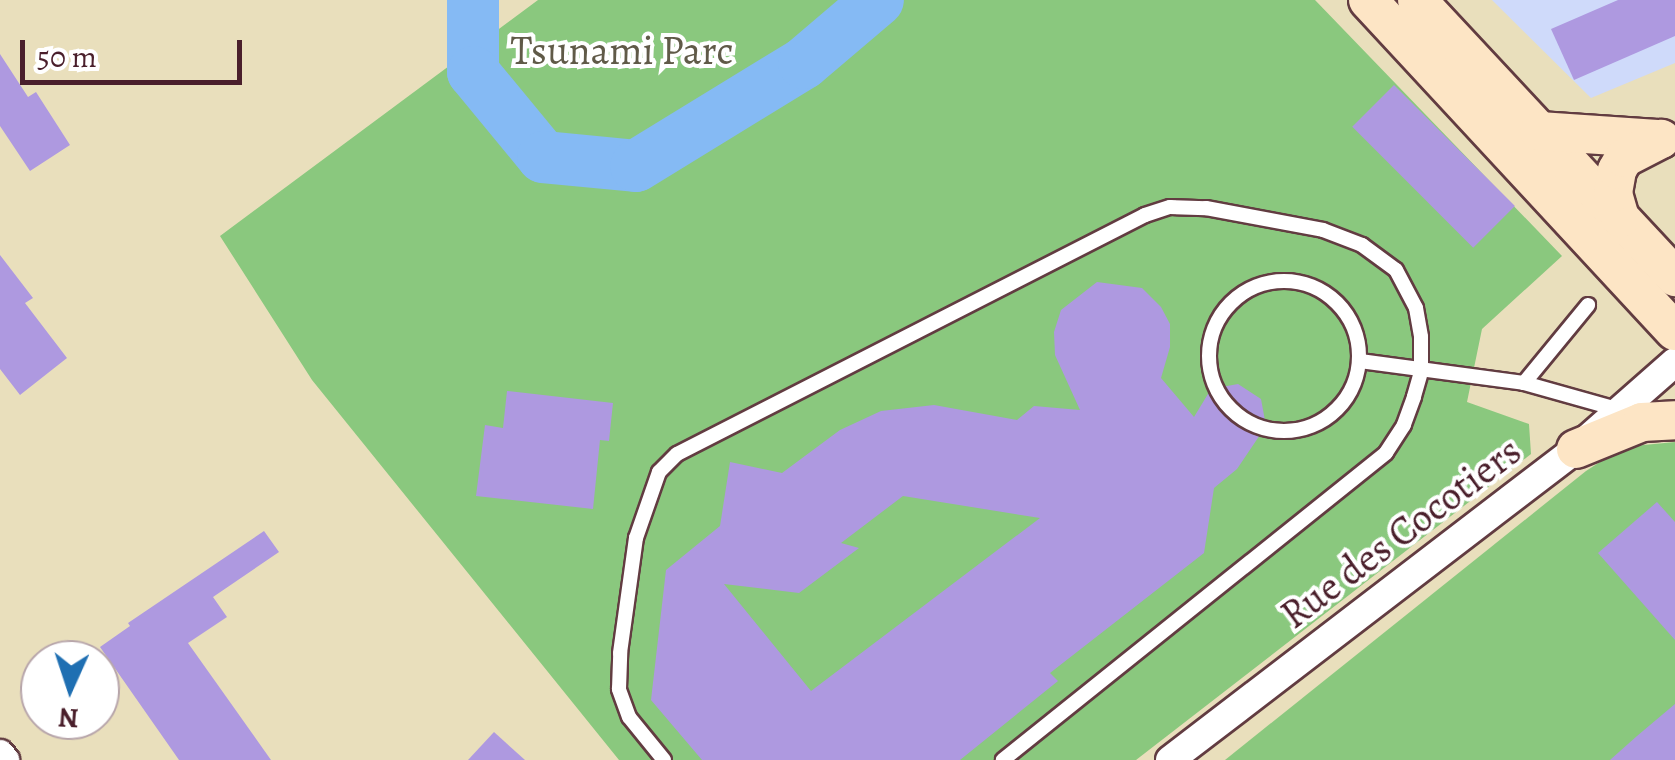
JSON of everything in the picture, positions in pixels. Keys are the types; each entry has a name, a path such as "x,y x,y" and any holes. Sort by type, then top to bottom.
{"main road":[{"path":"1368,0 1675,331"},
{"path":"1417,0 1675,277"},
{"path":"1539,131 1668,140"},
{"path":"1620,218 1612,193 1624,158 1668,140"},
{"path":"1576,449 1642,422 1675,420"}],"street":[{"name":"Rue des Cocotiers","path":"1170,760 1576,449 1675,362"},
{"path":"0,754 5,760"}],"lane":[{"path":"664,760 628,717 619,689 620,653 636,538 646,504 659,472 694,445 1145,215 1170,207 1206,208 1324,230 1362,245 1396,270 1416,308 1421,372 1404,425 1386,453 1002,760"},
{"path":"1290,280 1319,288 1342,306 1357,332 1360,362 1352,390 1334,413 1308,428 1278,431 1250,423 1227,405 1212,379 1208,350 1217,321 1235,298 1261,284 1290,280"},
{"path":"1524,383 1588,305"},
{"path":"1360,362 1524,383 1621,410"}],"shaded area":[{"path":"1492,0 1675,0 1675,63 1591,98"}],"green space":[{"name":"Tsunami Parc","path":"538,0 1315,0 1562,256 1482,329 1467,402 1529,424 1531,454 1136,760 619,760 312,380 220,236"},
{"path":"1675,442 1675,760 1225,760 1586,471 1623,447"}],"building":[{"path":"1618,0 1675,0 1675,36 1574,80 1551,29"},
{"path":"0,54 28,97 36,92 70,145 30,171 0,126"},
{"path":"1394,85 1515,206 1473,248 1352,127"},
{"path":"0,255 33,298 25,303 67,358 20,395 0,369"},
{"path":"1097,282 1142,288 1161,307 1170,324 1170,347 1161,378 1194,417 1211,389 1238,384 1261,399 1266,426 1237,469 1214,488 1204,553 1050,673 1058,681 960,760 702,760 651,700 666,570 720,526 730,462 782,473 840,430 881,411 934,405 1017,420 1034,406 1080,410 1055,355 1054,332 1061,310","holes":["903,496 1040,518 811,691 724,584 799,593 859,548 841,543"]},
{"path":"507,391 613,403 609,441 600,440 593,509 476,496 485,425 503,428"},
{"path":"1657,502 1675,522 1675,640 1598,553"},
{"path":"264,531 279,552 213,597 227,617 188,643 271,760 179,760 120,676 120,640 110,640 130,626 128,623"},
{"path":"1675,704 1675,760 1610,760 1637,736"},
{"path":"494,732 525,760 468,760"}],"waterway":[{"path":"473,0 473,72 543,157 636,166 804,63 878,0"}]}
